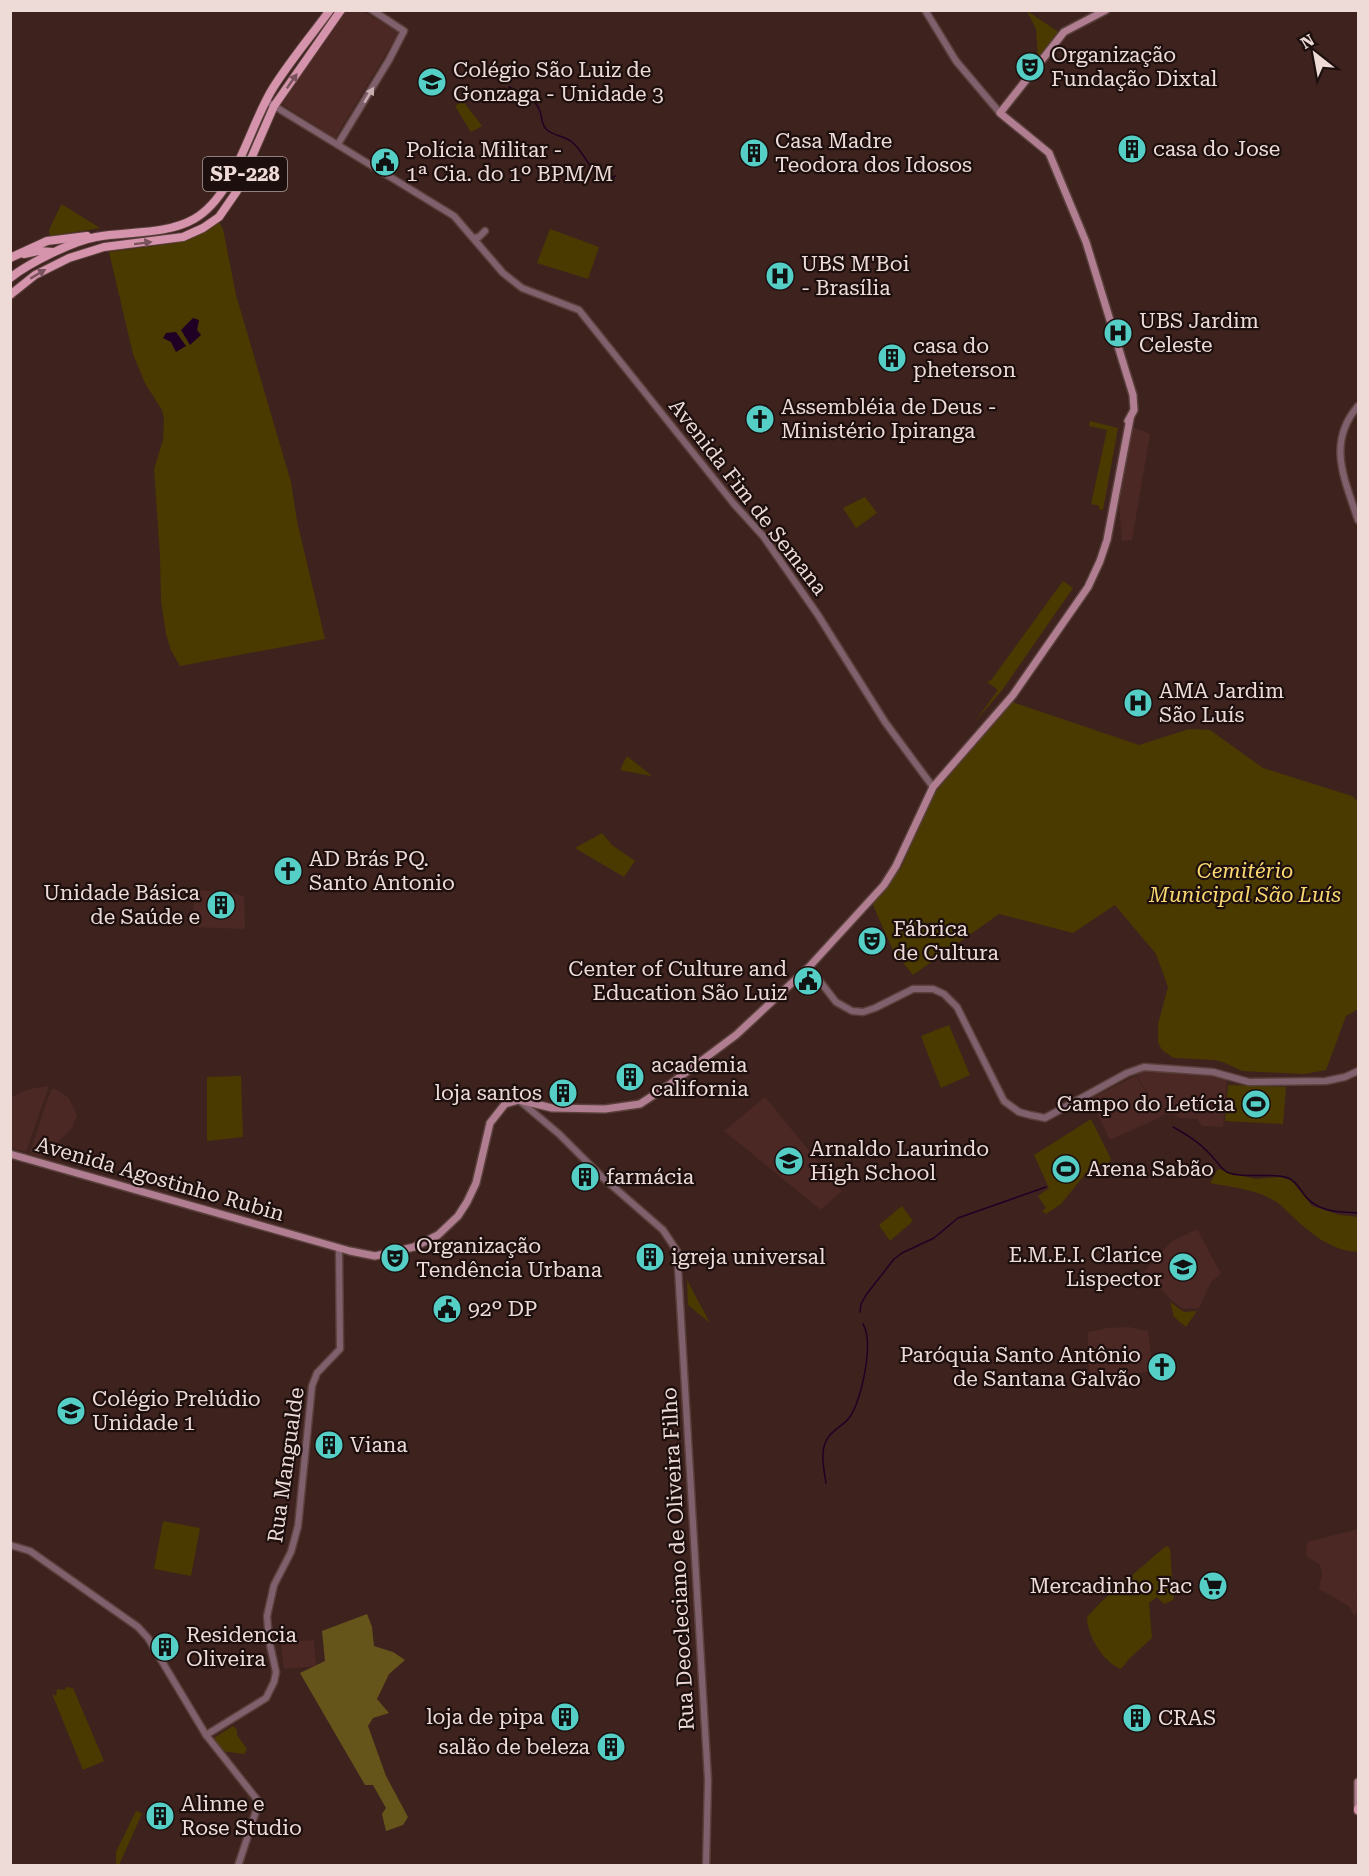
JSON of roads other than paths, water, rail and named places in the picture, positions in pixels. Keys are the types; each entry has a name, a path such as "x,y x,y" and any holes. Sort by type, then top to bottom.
{"main road":[{"name":"SP-228","path":"10,278 26,266 97,236 170,227 191,220 208,209 226,186 272,89 330,10"},
{"name":"SP-228","path":"10,295 35,275 69,258 104,247 183,237 212,222 225,211 235,194 274,106 341,10"},
{"path":"519,1100 552,1108 573,1109 605,1109 640,1104 736,1035 809,967 891,875 933,787 1013,695 1088,587 1103,549 1116,459 1124,428 1134,410 1133,395 1086,242 1049,153 1000,113 1064,32 1106,10"},
{"path":"12,257 47,241 97,236"},
{"path":"12,257 38,251 56,252 69,258"},
{"name":"Avenida Agostinho Rubin","path":"10,1154 339,1248 366,1255 385,1255 414,1247 438,1235 458,1216 471,1195 495,1114 505,1104 519,1100"},
{"path":"1358,1810 1359,1782"}],"street":[{"path":"338,144 389,60 404,30 372,10"},
{"path":"925,10 956,61 1000,113"},
{"name":"Avenida Fim de Semana","path":"266,101 451,214 503,273 516,284 532,292 574,306 583,315 734,504 763,536 818,615 885,722 933,787"},
{"path":"474,238 479,237 485,231"},
{"path":"1359,406 1348,420 1341,441 1340,464 1359,520"},
{"path":"809,967 836,1002 852,1011 863,1012 875,1008 913,989 933,989 944,994 957,1007 1004,1101 1019,1112 1045,1118 1127,1073 1144,1067 1213,1072 1249,1082 1267,1083 1326,1081 1359,1071"},
{"name":"Rua Deocleciano de Oliveira Filho","path":"519,1100 663,1230 677,1251 708,1780 706,1866"},
{"name":"Rua Mangualde","path":"206,1735 266,1698 272,1690 276,1672 269,1640 267,1616 274,1585 291,1552 298,1526 312,1386 317,1373 340,1349 339,1248"},
{"path":"10,1545 30,1551 143,1632 206,1735 259,1802 238,1866"}],"waterway":[{"path":"509,87 534,102 545,128 572,142 596,173 608,178 616,176"},
{"path":"1173,1127 1201,1145 1227,1172 1236,1175 1282,1176 1291,1179 1307,1198 1318,1206 1358,1213"},
{"path":"860,1312 866,1295 894,1259 902,1253 934,1238 958,1218 1046,1187"},
{"path":"826,1483 823,1462 824,1446 831,1434 849,1418 862,1386 867,1357 866,1333 863,1324"}],"place":[{"name":"Organização Fundação Dixtal","path":"1030,67"},
{"name":"Colégio São Luiz de Gonzaga - Unidade 3","path":"432,82"},
{"name":"casa do Jose","path":"1132,149"},
{"name":"Casa Madre Teodora dos Idosos","path":"754,153"},
{"name":"Polícia Militar - 1ª Cia. do 1º BPM/M","path":"385,162"},
{"name":"UBS M'Boi - Brasília","path":"780,276"},
{"name":"UBS Jardim Celeste","path":"1118,333"},
{"name":"casa do pheterson","path":"892,358"},
{"name":"Assembléia de Deus - Ministério Ipiranga","path":"760,419"},
{"name":"AMA Jardim São Luís","path":"1138,703"},
{"name":"AD Brás PQ. Santo Antonio","path":"288,871"},
{"name":"Unidade Básica de Saúde e","path":"221,905"},
{"name":"Fábrica de Cultura","path":"872,941"},
{"name":"Center of Culture and Education São Luiz","path":"808,981"},
{"name":"academia california","path":"630,1077"},
{"name":"loja santos","path":"563,1093"},
{"name":"Campo do Letícia","path":"1256,1104"},
{"name":"Arnaldo Laurindo High School","path":"789,1161"},
{"name":"Arena Sabão","path":"1066,1169"},
{"name":"farmácia","path":"585,1177"},
{"name":"igreja universal","path":"650,1257"},
{"name":"Organização Tendência Urbana","path":"395,1258"},
{"name":"E.M.E.I. Clarice Lispector","path":"1183,1267"},
{"name":"92º DP","path":"447,1309"},
{"name":"Paróquia Santo Antônio de Santana Galvão","path":"1162,1367"},
{"name":"Colégio Prelúdio Unidade 1","path":"71,1411"},
{"name":"Viana","path":"329,1445"},
{"name":"Mercadinho Fac","path":"1213,1586"},
{"name":"Residencia Oliveira","path":"165,1647"},
{"name":"loja de pipa","path":"565,1717"},
{"name":"CRAS","path":"1137,1718"},
{"name":"salão de beleza","path":"611,1747"},
{"name":"Alinne e Rose Studio","path":"160,1816"}],"park label":[{"name":"Cemitério Municipal São Luís","path":"1245,883"}]}
